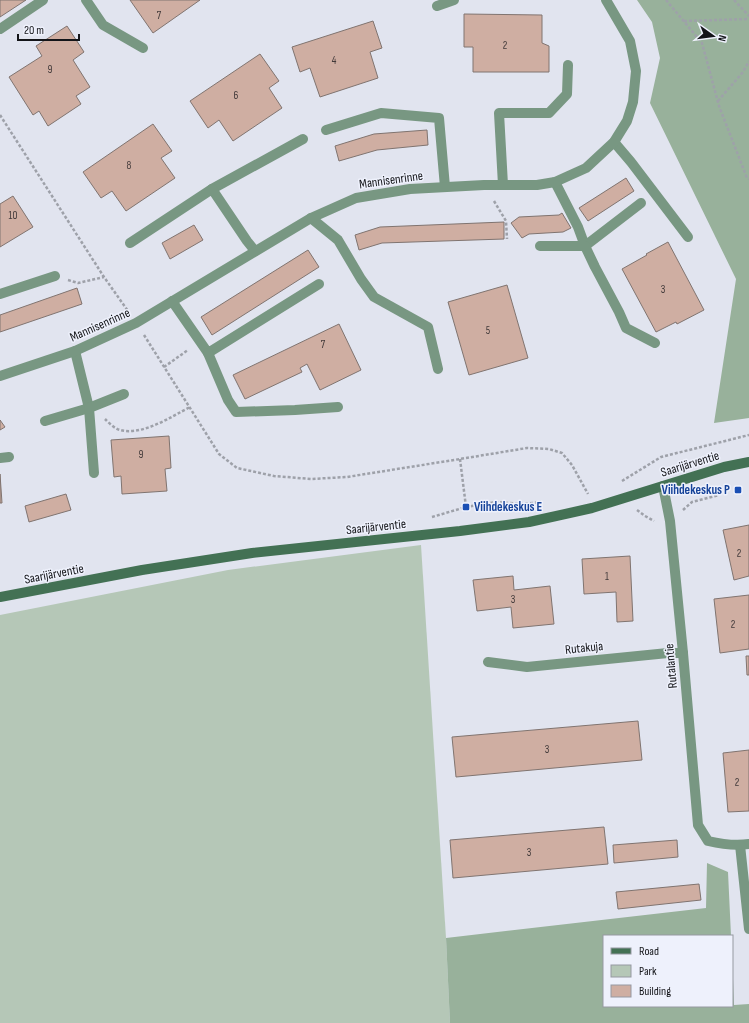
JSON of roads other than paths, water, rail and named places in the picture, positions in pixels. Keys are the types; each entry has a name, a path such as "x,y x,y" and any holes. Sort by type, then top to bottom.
{"main road":[{"name":"Saarijärventie","path":"0,597 142,570 252,553 460,531 529,522 592,508 724,467 749,462"}],"street":[{"path":"0,29 43,0"},
{"path":"86,0 103,26 143,48"},
{"path":"438,6 454,0"},
{"name":"Mannisenrinne","path":"0,376 76,351 136,323 311,218 356,198 410,189 484,185 537,185 555,182 586,168 614,142 627,121 633,102 636,71 630,41 606,0"},
{"path":"503,185 499,113 549,113 566,94 568,65"},
{"path":"326,130 380,113 439,118 444,187"},
{"path":"130,243 212,189 303,139"},
{"path":"614,142 688,237"},
{"path":"555,182 578,227 594,267 619,312 626,328 655,343"},
{"path":"212,189 255,251"},
{"path":"540,246 585,246 641,203"},
{"path":"311,218 338,240 361,279 374,297 428,326 438,369"},
{"path":"0,294 55,276"},
{"path":"208,353 319,284"},
{"path":"172,301 208,353 228,400 236,412 338,407"},
{"path":"76,351 89,408 94,473"},
{"path":"45,421 89,408 124,394"},
{"name":"Rutalantie","path":"663,486 670,516 698,825 708,841 722,844 745,845"},
{"name":"Rutakuja","path":"488,662 528,667 668,653 683,653"},
{"path":"745,845 749,929"}],"place":[{"name":"Viihdekeskus P","path":"738,490"},
{"name":"Viihdekeskus E","path":"466,507"}]}
